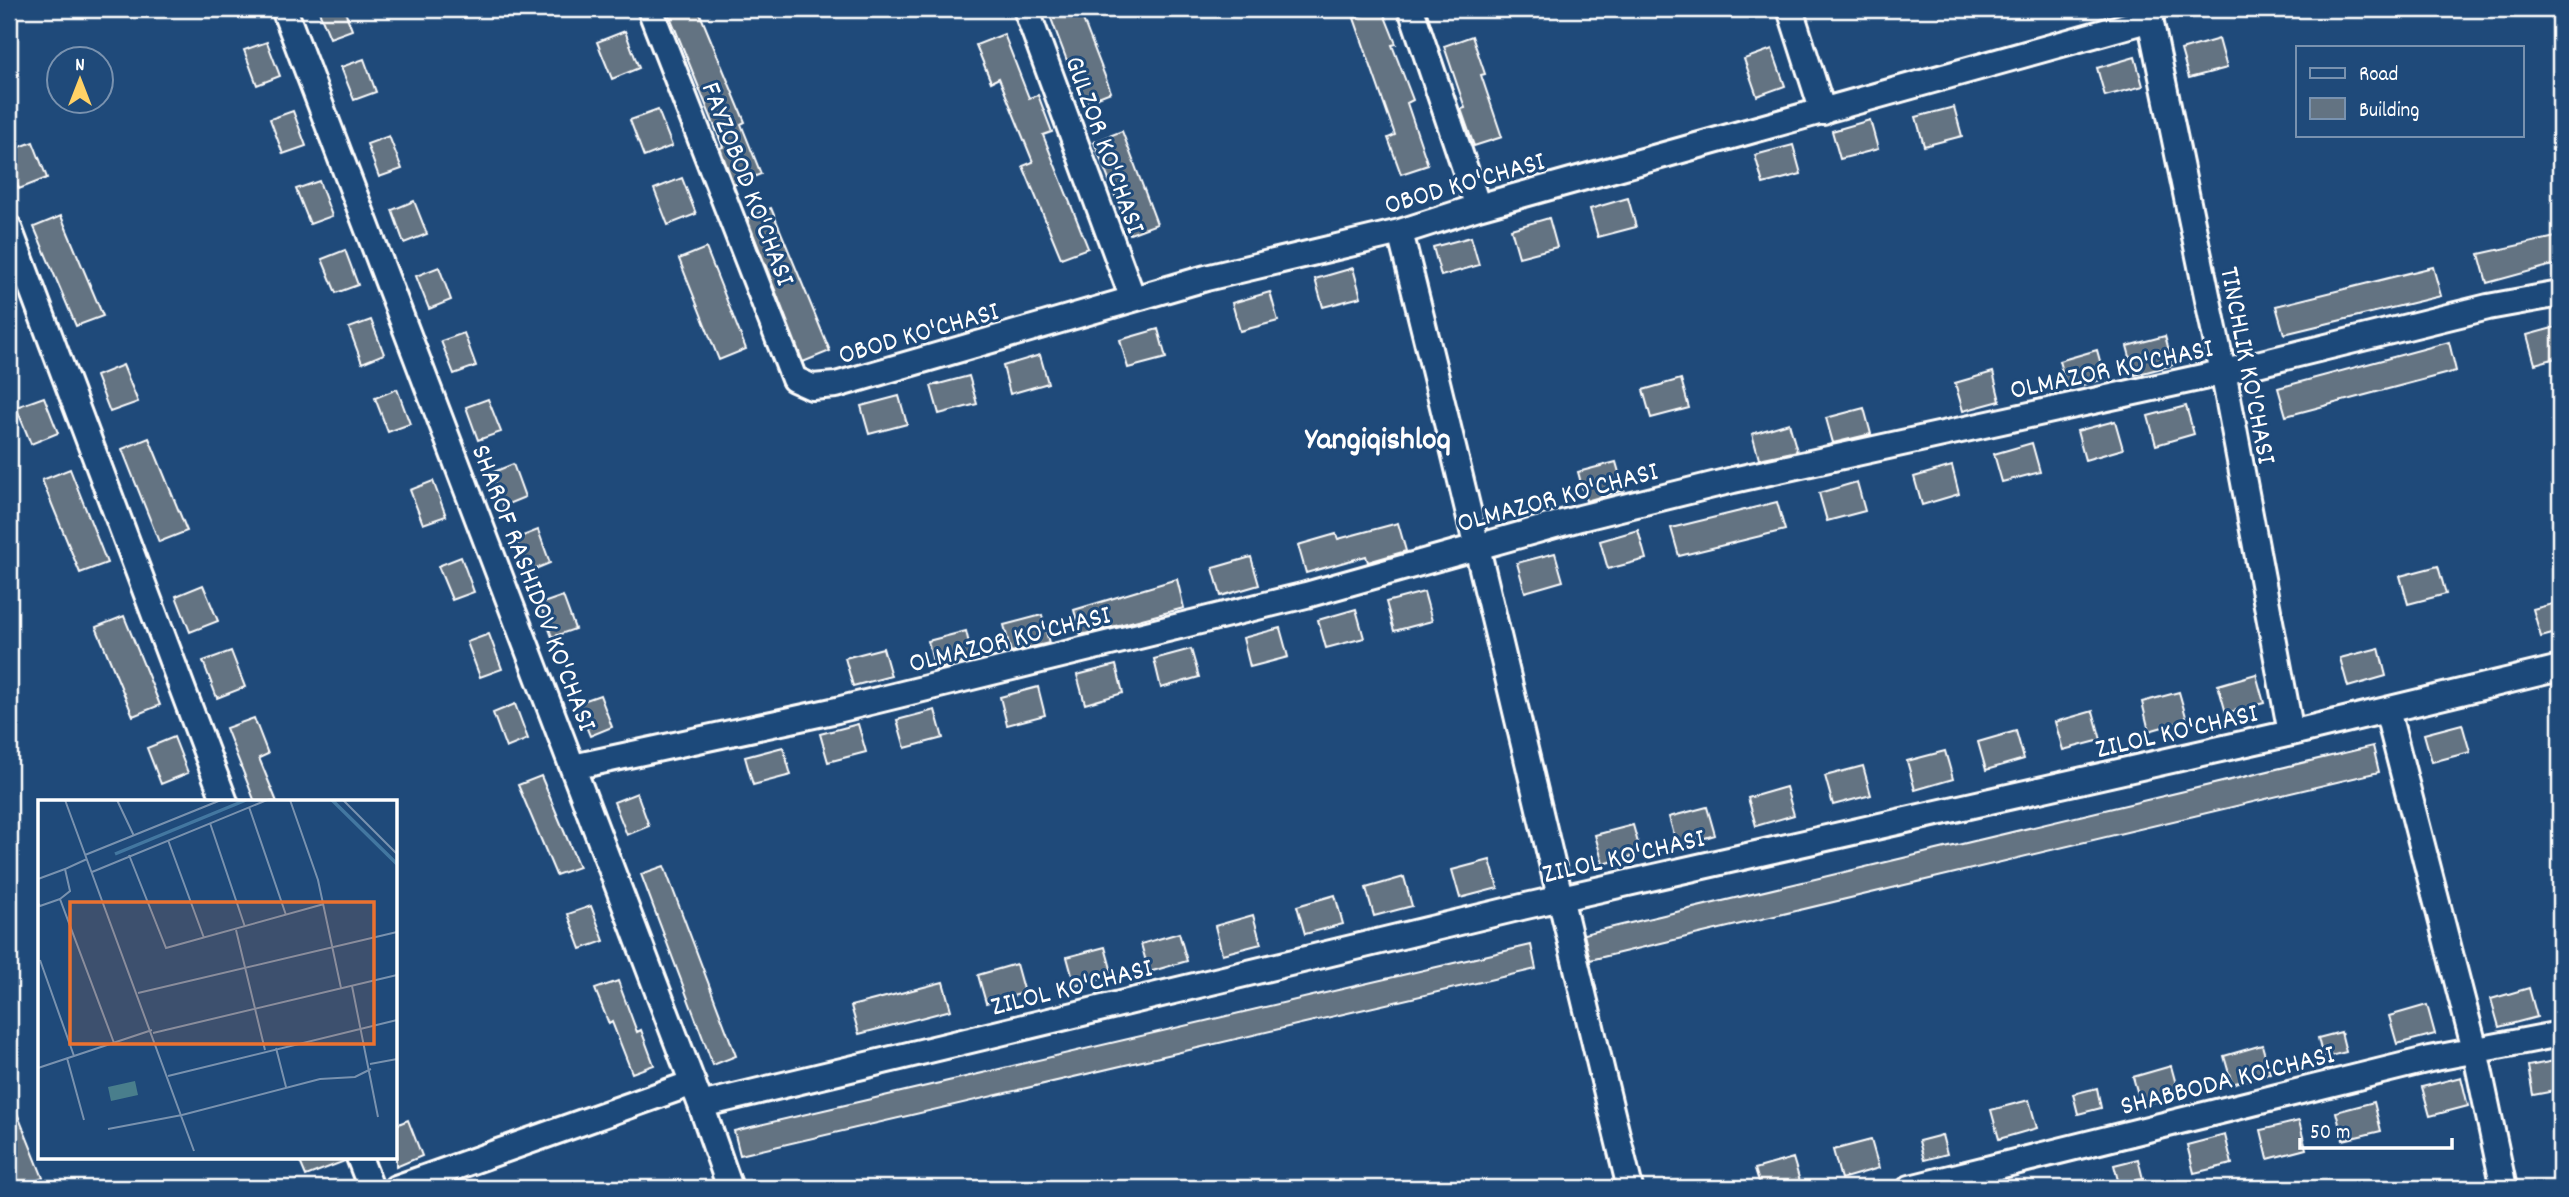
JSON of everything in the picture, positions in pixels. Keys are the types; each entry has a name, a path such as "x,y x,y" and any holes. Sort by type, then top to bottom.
{"street":[{"name":"SHAROF RASHIDOV KO'CHASI","path":"284,9 573,766 730,1188"},
{"name":"FAYZOBOD KO'CHASI","path":"650,9 794,379"},
{"name":"GULZOR KO'CHASI","path":"1026,9 1133,299"},
{"path":"1411,9 1478,207"},
{"path":"1790,9 1823,112"},
{"name":"OBOD KO'CHASI","path":"794,379 812,387 836,386 1206,278 1400,232 1478,207 1823,112 2149,14"},
{"name":"TINCHLIK KO'CHASI","path":"2149,14 2291,733"},
{"path":"9,228 224,800"},
{"path":"1400,232 1478,545 1559,900 1630,1188"},
{"name":"OLMAZOR KO'CHASI","path":"573,766 851,707 1306,595 1478,545 1733,480 2221,373 2488,307 2560,294"},
{"name":"ZILOL KO'CHASI","path":"396,1188 697,1094 2291,733 2560,668"},
{"path":"2387,710 2474,1051 2504,1188"},
{"name":"SHABBODA KO'CHASI","path":"1910,1188 2430,1059 2560,1034"},
{"path":"359,1158 371,1188"}],"building":[{"path":"318,9 344,9 352,30 330,38"},
{"path":"667,9 698,9 745,122 741,124 761,174 734,185 720,148 723,147"},
{"path":"1059,9 1079,9 1111,92 1083,103 1049,13"},
{"path":"1382,9 1396,44 1392,45 1413,100 1407,103 1428,165 1401,174 1388,138 1395,135 1354,18"},
{"path":"625,31 639,68 612,79 597,42"},
{"path":"1004,34 1029,98 1038,95 1052,132 1043,135 1088,248 1061,258 1023,166 1033,162 999,78 991,82 976,45"},
{"path":"1472,36 1485,74 1481,75 1502,137 1474,146 1461,109 1465,108 1444,46"},
{"path":"2219,39 2227,68 2189,78 2181,50"},
{"path":"267,42 280,76 257,85 244,50"},
{"path":"1772,49 1785,86 1757,96 1744,59"},
{"path":"2135,57 2143,86 2105,96 2097,68"},
{"path":"364,59 376,92 354,100 341,67"},
{"path":"1954,107 1962,136 1924,146 1916,117"},
{"path":"658,110 672,146 644,157 630,120"},
{"path":"293,111 306,146 283,154 270,119"},
{"path":"1870,120 1878,149 1840,159 1832,131"},
{"path":"1122,131 1157,224 1130,234 1094,142"},
{"path":"389,136 402,169 379,177 367,144"},
{"path":"33,142 47,178 19,189 9,162 9,151"},
{"path":"1793,145 1801,174 1763,184 1755,155"},
{"path":"682,178 696,214 668,225 654,189"},
{"path":"319,181 332,216 310,224 296,189"},
{"path":"1628,198 1636,227 1598,237 1590,209"},
{"path":"414,201 427,234 404,243 392,210"},
{"path":"771,208 830,351 803,362 747,218"},
{"path":"61,216 103,316 76,326 34,227"},
{"path":"1549,218 1557,247 1519,257 1511,229"},
{"path":"2560,236 2560,263 2487,283 2479,254"},
{"path":"1471,237 1479,265 1441,276 1433,247"},
{"path":"706,248 746,349 719,360 679,259"},
{"path":"345,250 358,285 336,293 322,259"},
{"path":"439,267 451,300 429,309 416,276"},
{"path":"2433,267 2441,296 2284,334 2276,306"},
{"path":"1353,268 1361,297 1323,307 1315,279"},
{"path":"1270,292 1278,321 1240,331 1232,303"},
{"path":"371,320 384,354 362,363 349,328"},
{"path":"2560,326 2560,357 2535,364 2527,335"},
{"path":"1158,329 1166,358 1128,368 1120,340"},
{"path":"464,333 476,366 454,374 441,341"},
{"path":"2165,336 2173,365 2135,375 2127,346"},
{"path":"2449,342 2456,371 2286,416 2278,388"},
{"path":"2097,350 2105,379 2067,389 2059,361"},
{"path":"1040,355 1048,383 1010,394 1003,366"},
{"path":"123,365 138,402 110,412 96,376"},
{"path":"1993,372 2000,401 1963,411 1955,383"},
{"path":"969,376 977,404 939,414 931,386"},
{"path":"1681,379 1689,408 1651,418 1643,390"},
{"path":"397,389 410,424 388,432 375,398"},
{"path":"899,396 907,424 869,434 861,406"},
{"path":"44,397 58,433 31,444 16,407"},
{"path":"488,399 501,432 478,440 466,407"},
{"path":"2186,406 2194,434 2156,445 2148,416"},
{"path":"1864,408 1871,434 1833,443 1826,418"},
{"path":"2115,421 2123,449 2085,460 2077,431"},
{"path":"1789,423 1797,451 1759,459 1752,434"},
{"path":"149,438 187,531 159,542 122,449"},
{"path":"2032,443 2040,472 2002,482 1994,454"},
{"path":"1616,462 1624,490 1586,501 1578,472"},
{"path":"513,464 525,497 503,506 491,473"},
{"path":"1952,466 1959,494 1922,505 1914,477"},
{"path":"70,469 107,563 80,573 42,480"},
{"path":"433,481 446,516 423,524 410,490"},
{"path":"1857,482 1865,511 1827,521 1819,493"},
{"path":"1777,502 1785,530 1679,556 1671,528"},
{"path":"1398,523 1406,551 1368,562 1366,556 1306,573 1298,545 1336,534 1338,539"},
{"path":"538,530 550,563 528,572 515,539"},
{"path":"1638,530 1646,559 1608,569 1600,541"},
{"path":"1555,553 1563,581 1525,592 1517,563"},
{"path":"461,557 474,592 452,600 438,566"},
{"path":"1251,557 1259,585 1221,596 1213,568"},
{"path":"2438,566 2446,594 2408,604 2400,576"},
{"path":"1177,579 1184,608 1081,635 1074,610"},
{"path":"203,585 218,621 190,632 176,596"},
{"path":"1424,592 1432,621 1394,631 1386,602"},
{"path":"563,596 575,629 552,637 540,604"},
{"path":"2560,602 2560,632 2541,637 2533,609"},
{"path":"1356,609 1364,638 1326,648 1318,620"},
{"path":"1042,615 1049,643 1011,652 1004,625"},
{"path":"124,616 160,705 133,716 96,627"},
{"path":"1280,628 1288,657 1250,667 1243,638"},
{"path":"966,631 973,660 935,670 928,641"},
{"path":"489,634 502,669 480,677 467,642"},
{"path":"883,648 891,676 853,686 845,658"},
{"path":"2379,648 2386,676 2348,687 2340,658"},
{"path":"1191,649 1199,677 1161,688 1154,659"},
{"path":"231,651 245,687 217,698 203,661"},
{"path":"1116,665 1123,693 1085,704 1077,675"},
{"path":"2256,674 2264,703 2226,713 2218,685"},
{"path":"1038,687 1045,715 1007,725 1000,697"},
{"path":"2179,692 2187,720 2149,731 2142,702"},
{"path":"600,695 612,727 590,736 577,703"},
{"path":"515,704 528,739 506,748 493,713"},
{"path":"935,710 943,738 905,748 897,720"},
{"path":"2093,711 2101,740 2063,750 2055,722"},
{"path":"254,718 268,754 259,758 276,800 254,800 226,728"},
{"path":"858,724 866,752 828,762 820,734"},
{"path":"2462,724 2470,752 2432,762 2424,734"},
{"path":"2016,731 2024,759 1986,770 1978,742"},
{"path":"174,737 188,773 161,784 147,748"},
{"path":"2373,746 2379,772 1590,960 1584,934"},
{"path":"783,747 791,775 753,785 745,757"},
{"path":"1945,751 1953,779 1915,790 1907,761"},
{"path":"1863,766 1871,795 1833,805 1825,776"},
{"path":"541,776 579,867 556,875 518,785"},
{"path":"1786,787 1794,815 1756,826 1748,798"},
{"path":"637,793 649,826 627,835 614,802"},
{"path":"1707,807 1715,835 1677,846 1669,817"},
{"path":"1633,825 1641,854 1603,864 1595,835"},
{"path":"1490,860 1498,888 1460,898 1452,870"},
{"path":"664,866 736,1056 713,1065 641,874"},
{"path":"1404,877 1412,906 1374,916 1366,888"},
{"path":"1335,895 1343,924 1305,934 1297,906"},
{"path":"591,906 604,941 581,949 568,914"},
{"path":"1253,915 1261,944 1222,954 1215,926"},
{"path":"1179,933 1187,961 1149,972 1141,944"},
{"path":"1531,945 1536,969 740,1155 734,1131"},
{"path":"1105,947 1113,976 1075,986 1067,957"},
{"path":"1016,964 1024,993 986,1003 978,975"},
{"path":"618,981 637,1032 641,1030 654,1065 632,1073 612,1022 609,1024 595,989"},
{"path":"943,982 951,1010 859,1034 851,1006"},
{"path":"2529,988 2537,1017 2499,1027 2491,999"},
{"path":"2427,1005 2435,1034 2397,1044 2389,1016"},
{"path":"2341,1032 2346,1052 2323,1058 2318,1038"},
{"path":"2262,1045 2270,1073 2232,1084 2224,1056"},
{"path":"2560,1060 2560,1090 2533,1095 2528,1066"},
{"path":"2171,1066 2179,1095 2141,1105 2133,1077"},
{"path":"2461,1077 2468,1106 2430,1116 2422,1087"},
{"path":"2097,1088 2101,1108 2078,1114 2073,1094"},
{"path":"9,1093 43,1178 17,1188 9,1171"},
{"path":"2029,1100 2037,1128 1999,1139 1991,1110"},
{"path":"2374,1102 2381,1131 2343,1140 2336,1112"},
{"path":"408,1120 422,1156 396,1167 397,1158 397,1125"},
{"path":"2299,1121 2306,1149 2268,1159 2261,1130"},
{"path":"1942,1135 1947,1154 1924,1160 1919,1141"},
{"path":"2225,1135 2232,1164 2194,1173 2187,1145"},
{"path":"1871,1140 1879,1168 1841,1179 1833,1150"},
{"path":"298,1158 344,1158 345,1161 306,1176"},
{"path":"1793,1158 1802,1188 1761,1188 1755,1169"},
{"path":"2138,1159 2143,1179 2119,1184 2114,1165"}],"district":[{"name":"Yangiqishloq","path":"1378,437"}]}
